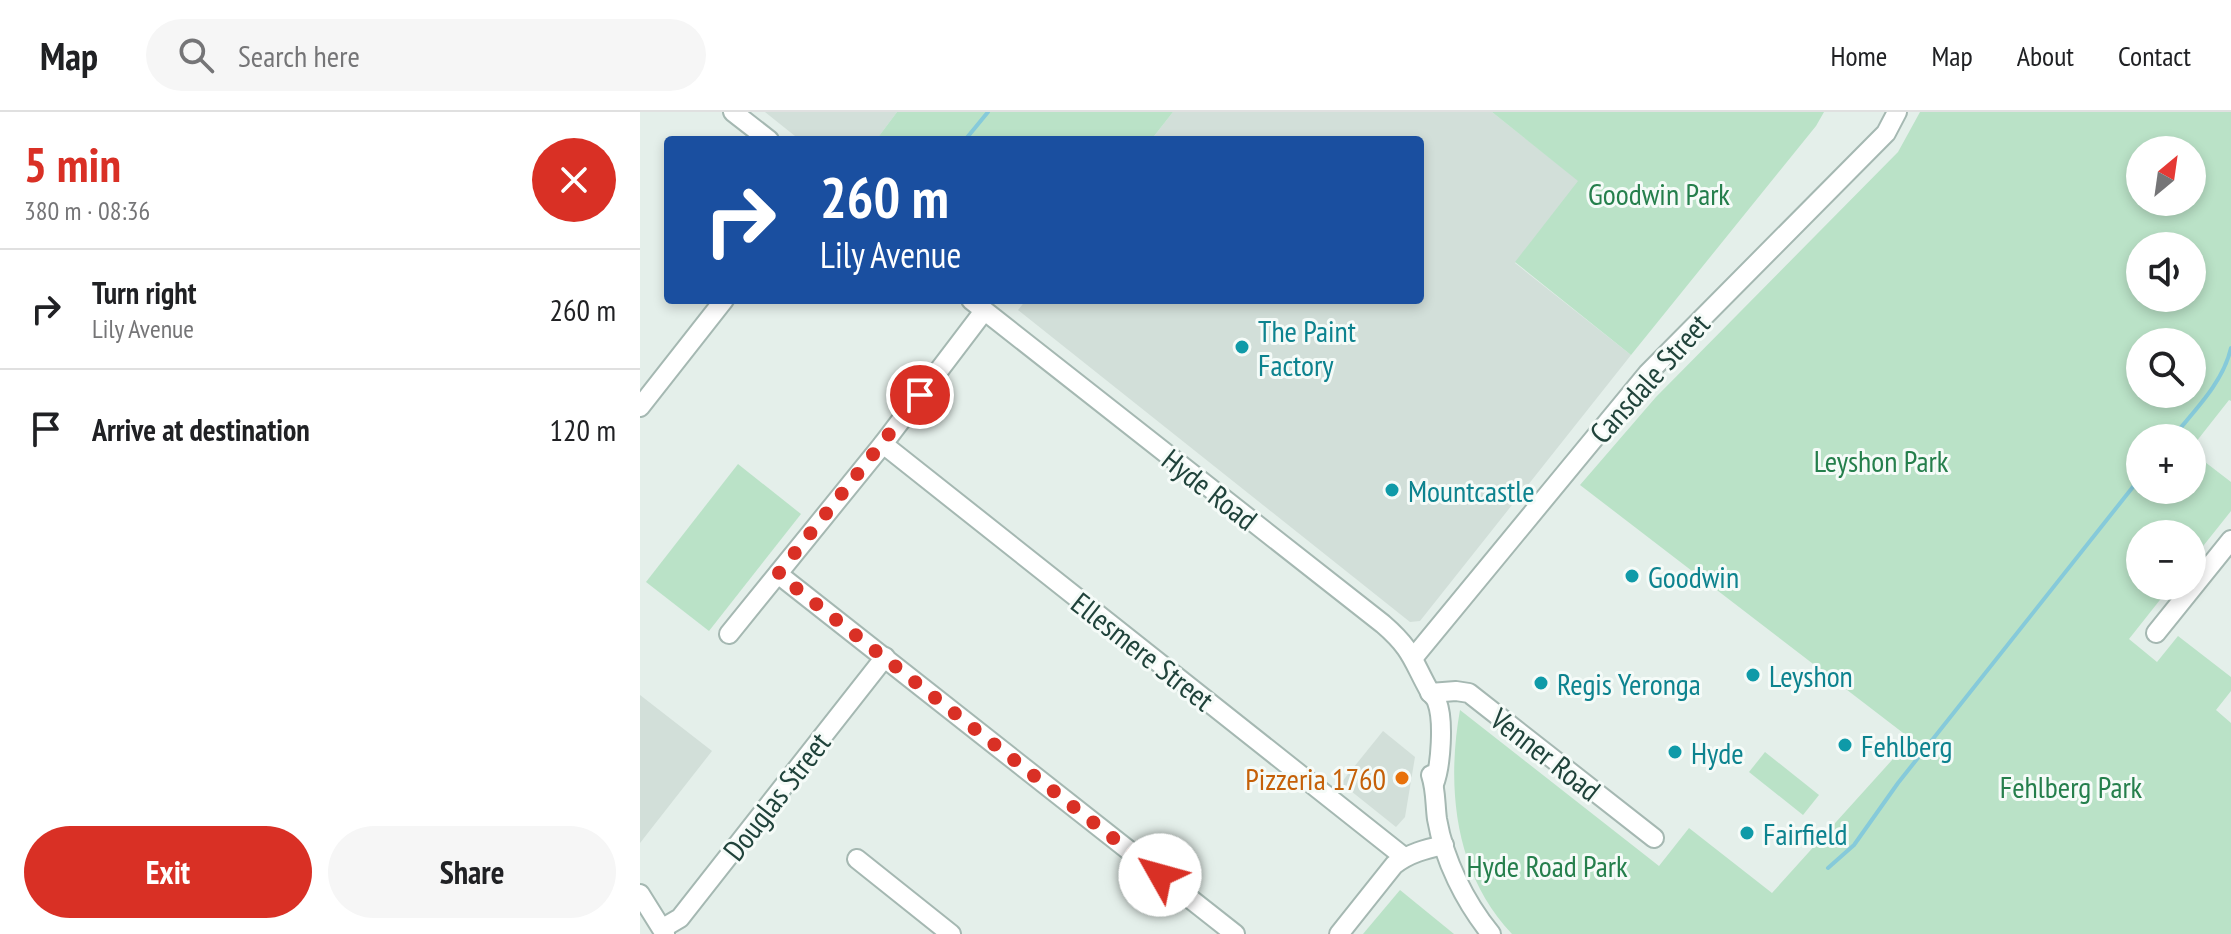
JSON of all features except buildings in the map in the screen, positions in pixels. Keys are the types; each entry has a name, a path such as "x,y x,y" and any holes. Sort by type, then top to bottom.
{"street":[{"path":"733,112 764,136"},
{"name":"Cansdale Street","path":"1414,657 1648,373 1886,133 1897,112"},
{"path":"640,407 721,304"},
{"path":"729,634 883,444 977,305"},
{"name":"Hyde Road","path":"977,305 1383,624 1408,647 1437,701 1440,720 1439,771 1434,784 1437,820 1444,845 1458,882 1476,915 1491,934"},
{"name":"Ellesmere Street","path":"883,444 1404,857"},
{"path":"2156,633 2231,540"},
{"path":"778,574 1235,934"},
{"name":"Douglas Street","path":"664,931 680,918 885,657"},
{"name":"Venner Road","path":"1430,693 1469,693 1654,838"},
{"path":"1339,934 1382,877 1404,857 1444,845"},
{"path":"857,859 951,934"},
{"path":"640,894 664,931"}],"shaded area":[{"path":"765,112 897,112 879,136 795,136"},
{"path":"1173,112 1492,112 1579,181 1515,263 1631,355 1420,621 1410,622 1018,310 1023,304 1424,304 1424,136 1154,136"},
{"path":"640,695 712,751 640,843"},
{"path":"1383,731 1415,757 1405,817 1396,827 1341,783"}],"green space":[{"path":"897,112 1173,112 1154,136 879,136"},
{"name":"Goodwin Park","path":"1492,112 1824,112 1816,126 1631,355 1515,262 1578,181"},
{"path":"1920,112 2231,112 2231,401 2206,429 2206,424 2126,424 2126,504 2206,504 2206,463 2231,482 2231,511 2206,542 2206,520 2126,520 2126,600 2160,600 2129,639 2157,662 2178,636 2231,677 2231,691 2216,710 2231,723 2231,934 1512,934 1478,885 1459,829 1454,769 1460,710 1659,866 1689,828 1772,893 1911,739 1580,485 1656,397 1898,152"},
{"path":"738,464 801,514 709,631 646,582"},
{"path":"1765,752 1819,795 1803,815 1749,772"},
{"path":"1400,890 1454,934 1363,934"}],"waterway":[{"path":"968,136 988,112"},
{"path":"2184,424 2215,385 2231,348"},
{"path":"1828,868 1854,845 1898,783 2126,496"}],"place":[{"name":"The Paint Factory","path":"1242,347"},
{"name":"Mountcastle","path":"1392,490"},
{"name":"Goodwin","path":"1632,576"},
{"name":"Leyshon","path":"1753,675"},
{"name":"Regis Yeronga","path":"1541,683"},
{"name":"Fehlberg","path":"1845,745"},
{"name":"Hyde","path":"1675,752"},
{"name":"Pizzeria 1760","path":"1402,778"},
{"name":"Fairfield","path":"1747,833"}],"route":[{"path":"920,395 778,574 1160,875"}],"park label":[{"name":"Leyshon Park","path":"1881,460"},
{"name":"Fehlberg Park","path":"2071,786"},
{"name":"Hyde Road Park","path":"1547,865"}]}
